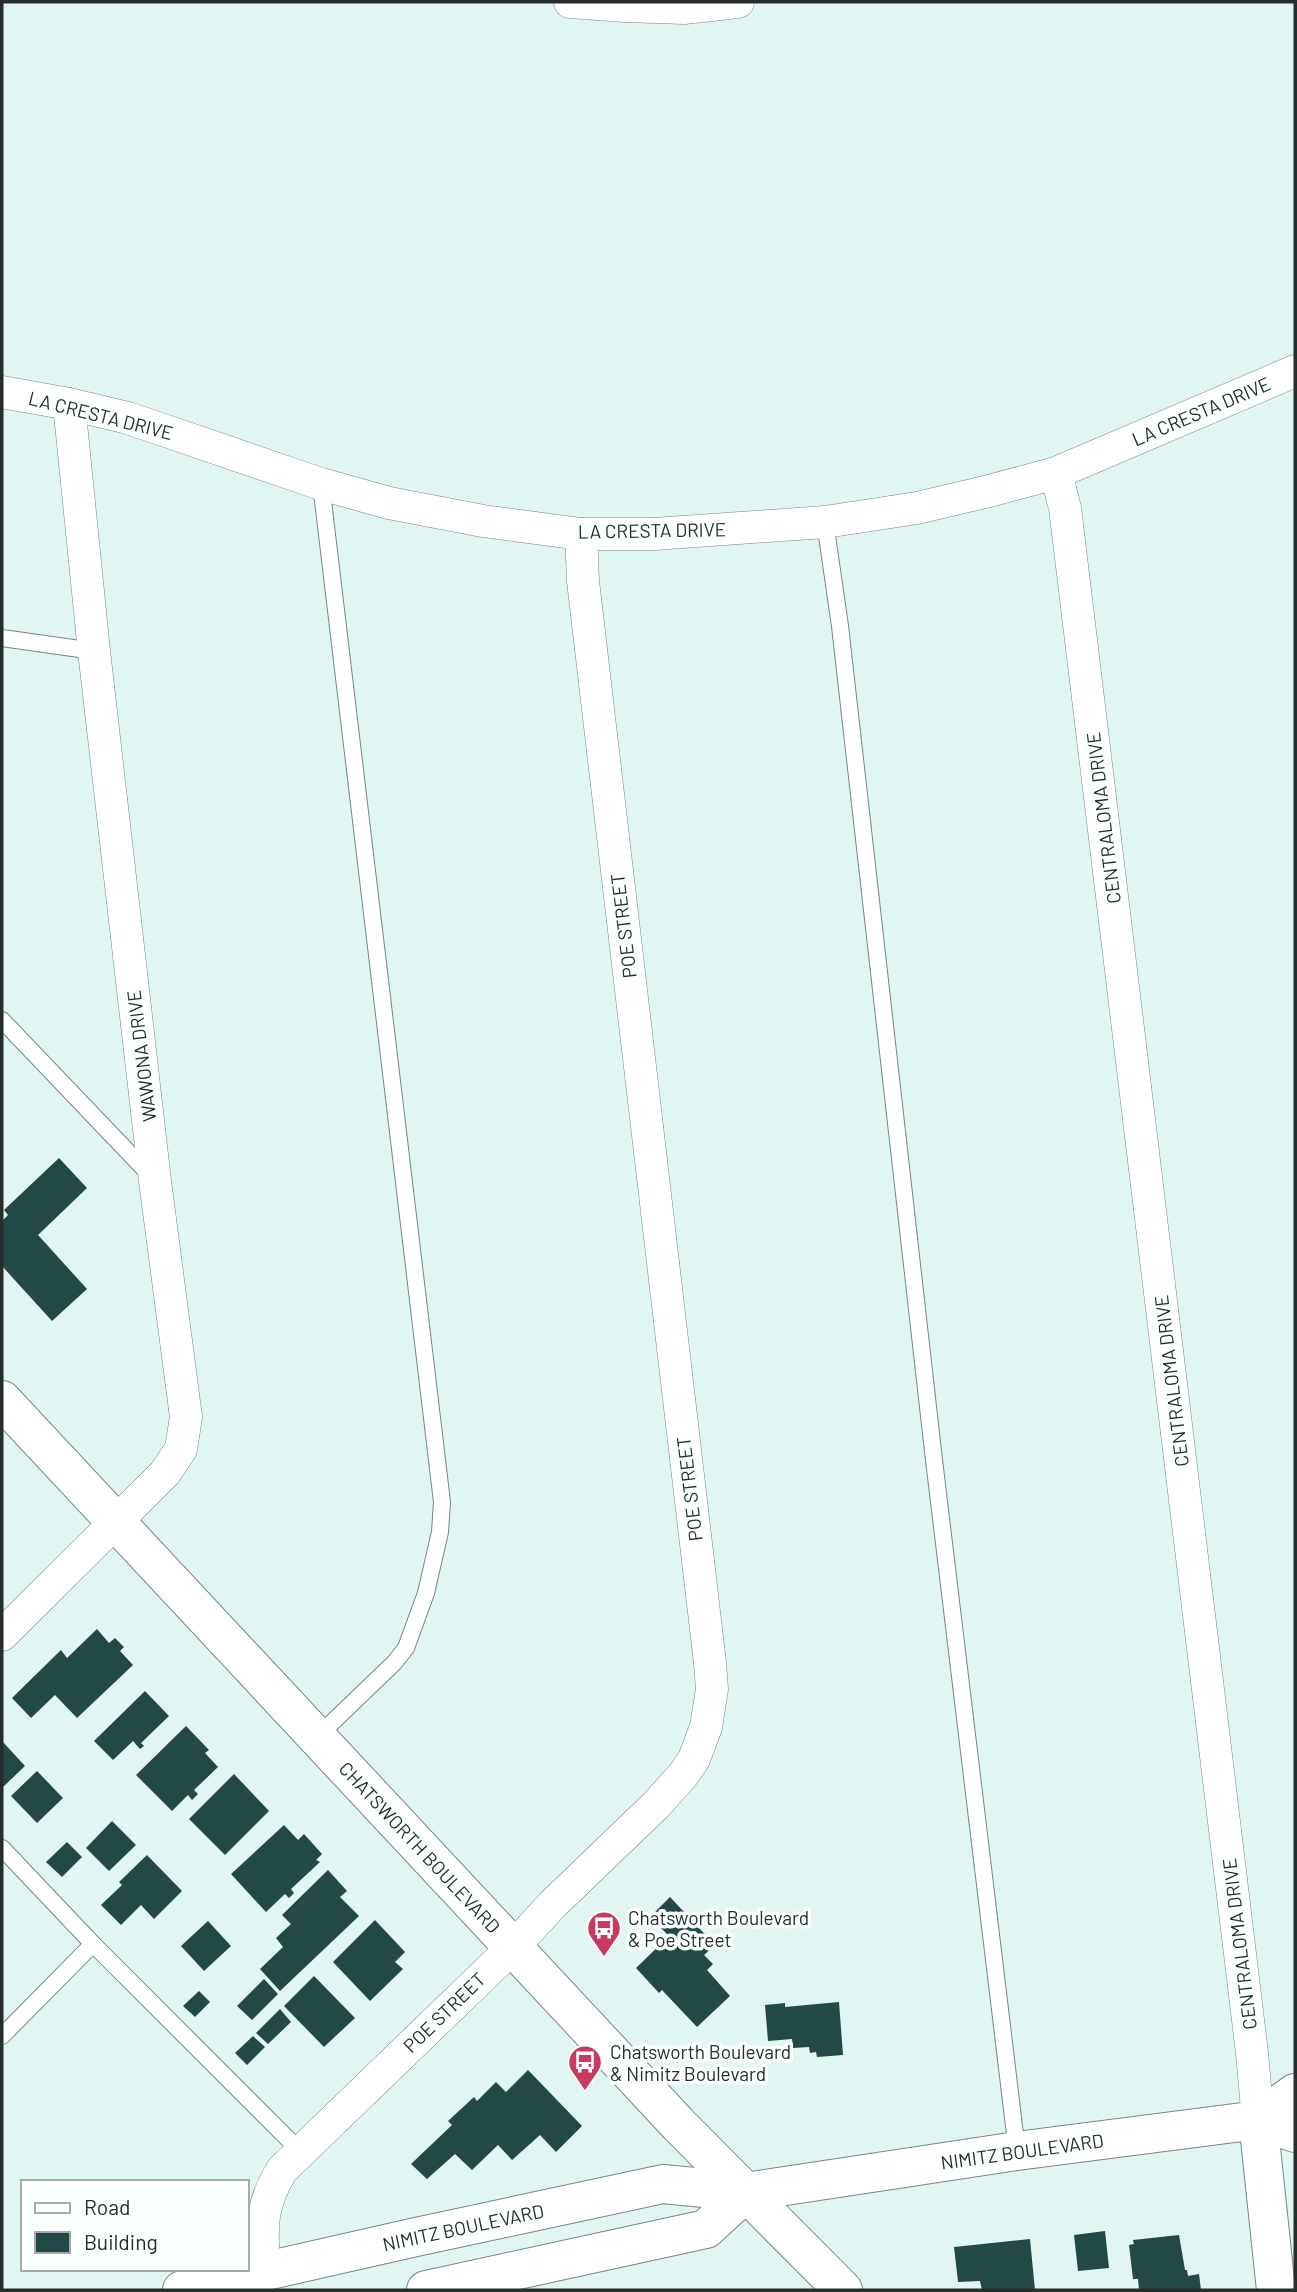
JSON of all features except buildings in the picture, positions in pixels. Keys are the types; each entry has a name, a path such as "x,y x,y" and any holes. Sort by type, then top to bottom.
{"main road":[{"name":"CHATSWORTH BOULEVARD","path":"2,1400 679,2125 843,2290"},
{"name":"NIMITZ BOULEVARD","path":"1258,2120 1295,2093"},
{"name":"NIMITZ BOULEVARD","path":"182,2290 663,2184 746,2192 1017,2151 1258,2120 1295,2133"},
{"name":"CENTRALOMA DRIVE","path":"1258,2120 1276,2290"},
{"path":"426,2290 706,2229 746,2192"}],"street":[{"path":"570,2 684,8 737,2"},
{"name":"LA CRESTA DRIVE","path":"2,392 128,418 321,484 402,506 483,521 581,534 654,534 825,522 918,508 1056,473 1295,371"},
{"name":"WAWONA DRIVE","path":"2,1635 171,1466 181,1449 186,1428 186,1406 155,1181 94,651 69,404"},
{"name":"CENTRALOMA DRIVE","path":"1056,473 1066,508 1258,2120"},
{"name":"POE STREET","path":"264,2271 263,2214 273,2185 282,2171 656,1805 694,1759 706,1727 712,1689 583,581 581,534"}],"lane":[{"path":"317,1737 394,1663 406,1648 426,1593 440,1532 443,1502 321,484"},
{"path":"825,522 840,626 936,1474 1017,2151"},
{"path":"2,638 94,651"},
{"path":"2,1020 155,1181"},
{"path":"2,1848 93,1944 300,2151"},
{"path":"2,2036 93,1944"}],"place":[{"name":"Chatsworth Boulevard & Poe Street","path":"604,1958"},
{"name":"Chatsworth Boulevard & Nimitz Boulevard","path":"585,2092"}]}
